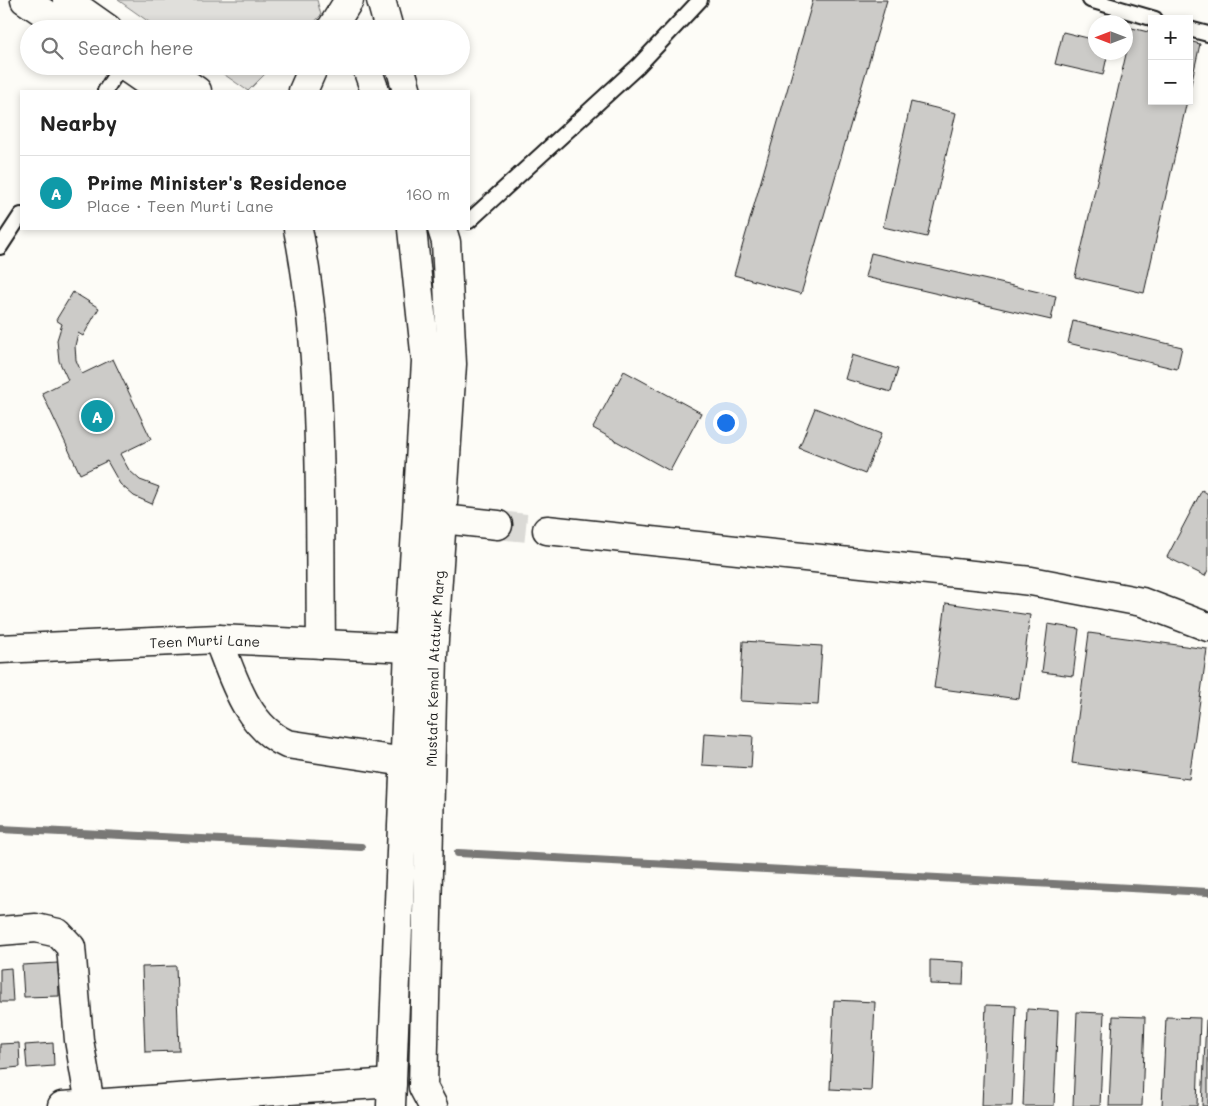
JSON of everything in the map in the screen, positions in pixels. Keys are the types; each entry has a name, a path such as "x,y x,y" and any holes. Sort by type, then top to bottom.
{"street":[{"path":"25,0 55,20"},
{"path":"67,0 95,20"},
{"path":"381,0 387,20"},
{"path":"338,20 348,8"},
{"path":"136,75 159,90"},
{"path":"174,75 196,90"},
{"path":"303,90 310,75"},
{"path":"369,75 375,90"},
{"path":"403,75 407,90"},
{"path":"298,230 308,281 316,356 321,644"},
{"name":"Mustafa Kemal Ataturk Marg","path":"391,1095 409,648 426,361 412,230"},
{"name":"Mustafa Kemal Ataturk Marg","path":"433,1106 423,1087 433,655 452,364 449,233"},
{"path":"442,519 498,525"},
{"path":"547,530 1031,581 1142,602 1208,627"},
{"path":"218,639 246,706 274,739 287,744 405,762"},
{"name":"Teen Murti Lane","path":"0,649 218,639 409,648"},
{"path":"0,931 36,928 58,933 71,947 79,1040 90,1104"},
{"path":"62,1106 391,1095"}],"lane":[{"path":"470,220 638,66 700,0"},
{"path":"1090,0 1148,17"},
{"path":"1193,30 1208,34"},
{"path":"106,90 117,75"},
{"path":"0,247 20,217"}],"shaded area":[{"path":"118,0 317,0 321,15 316,20 146,20"},
{"path":"225,75 264,75 249,90"}],"building":[{"path":"813,0 887,0 801,294 734,275"},
{"path":"1133,28 1148,32 1148,105 1186,105 1144,293 1075,277 1125,60 1133,60"},
{"path":"1063,32 1088,38 1088,60 1106,60 1103,75 1055,64"},
{"path":"1193,42 1200,44 1193,75"},
{"path":"911,102 956,113 927,237 883,227"},
{"path":"871,253 1056,296 1051,320 865,277"},
{"path":"73,292 99,308 83,336 78,333 75,346 76,360 82,374 113,359 151,439 120,454 129,470 140,480 159,487 152,504 134,496 120,484 107,461 80,474 42,393 68,380 59,361 57,340 62,324 56,320"},
{"path":"1073,321 1182,347 1177,369 1068,343"},
{"path":"852,355 898,369 891,392 845,379"},
{"path":"624,371 701,413 670,471 593,428"},
{"path":"815,408 881,434 865,474 799,448"},
{"path":"1202,490 1208,494 1208,570 1205,576 1167,557"},
{"path":"946,603 1030,615 1019,699 934,688"},
{"path":"1048,624 1079,629 1073,676 1042,672"},
{"path":"1089,633 1207,649 1189,779 1072,763"},
{"path":"743,641 822,646 818,705 740,701"},
{"path":"704,733 753,736 751,768 702,765"},
{"path":"930,960 964,962 963,985 930,984"},
{"path":"58,963 59,996 24,997 22,965"},
{"path":"176,966 179,1051 145,1052 142,967"},
{"path":"11,968 13,1002 0,1002 0,969"},
{"path":"834,1000 875,1002 871,1091 830,1089"},
{"path":"986,1005 1016,1006 1012,1106 982,1106"},
{"path":"1027,1009 1058,1011 1054,1106 1023,1106"},
{"path":"1077,1012 1104,1013 1100,1106 1073,1106"},
{"path":"1113,1016 1145,1017 1142,1106 1109,1106"},
{"path":"1166,1017 1200,1018 1197,1106 1162,1106"},
{"path":"1206,1020 1208,1020 1208,1106 1202,1106"},
{"path":"19,1043 20,1067 0,1069 0,1044"},
{"path":"53,1043 54,1066 27,1068 25,1045"}],"waterway":[{"path":"0,829 361,847"},
{"path":"458,853 1208,892"}],"tunnel":[{"path":"498,525 547,530"}],"place":[{"name":"Prime Minister's Residence","path":"97,416"}]}
